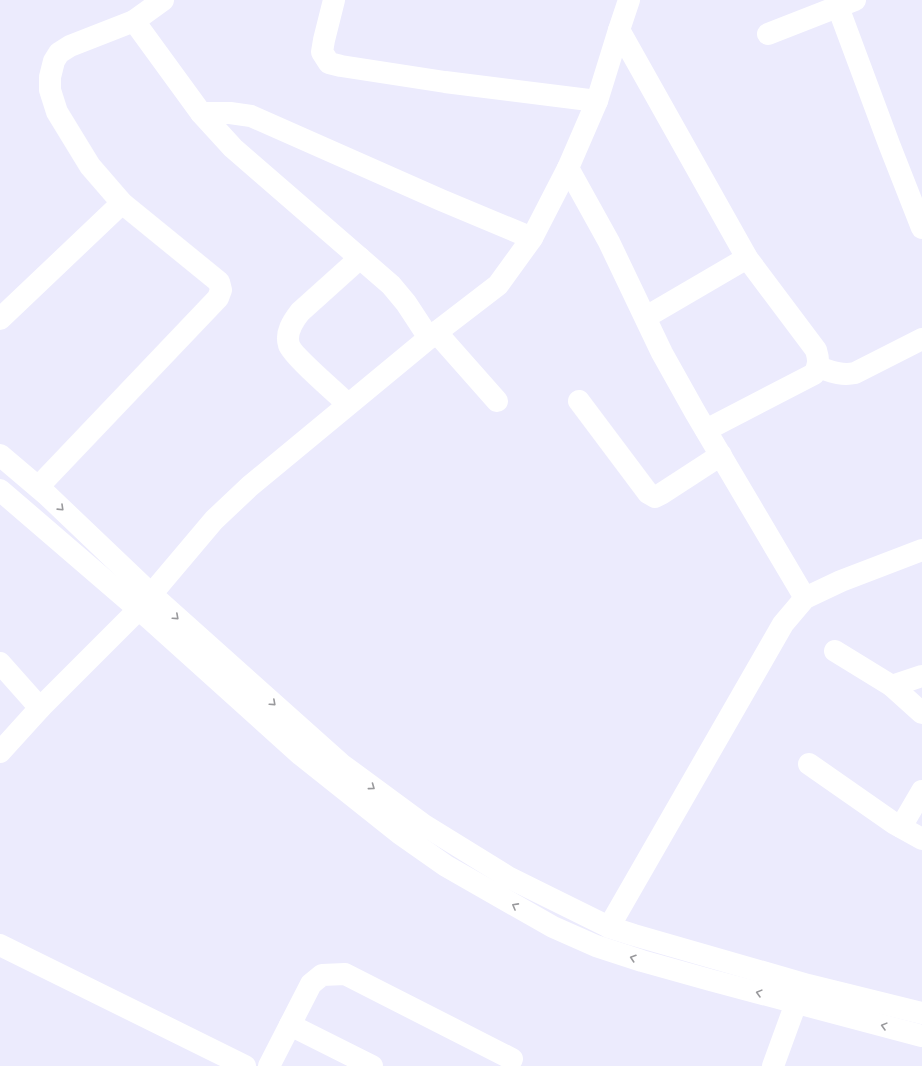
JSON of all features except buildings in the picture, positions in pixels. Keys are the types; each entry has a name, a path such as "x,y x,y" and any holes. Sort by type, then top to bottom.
{"street":[{"path":"38,487 218,298 221,290 219,282 122,203 90,166 57,112 50,90 50,77 54,61 59,53 70,46 134,21 163,0"},
{"path":"334,0 322,52 330,63 445,82 597,101"},
{"path":"0,752 40,708 145,602 214,520 250,486 432,335 498,285 532,238 568,168 597,101 630,0"},
{"path":"768,34 846,4 889,144 922,228"},
{"path":"134,21 201,113 233,148 391,285 432,335 497,401"},
{"path":"619,30 747,258 816,350 819,361 818,367 814,374 706,430"},
{"path":"201,113 230,113 252,116 441,200 532,238"},
{"path":"568,168 609,242 662,353 805,598"},
{"path":"0,319 122,203"},
{"path":"348,404 293,351 289,346 288,337 292,322 300,312 360,258"},
{"path":"646,317 747,258"},
{"path":"818,367 839,374 851,374 922,339"},
{"path":"580,401 648,493 655,497 721,455"},
{"path":"0,455 38,487 145,602 301,755 399,833 446,866 553,927 596,946 642,961 922,1036"},
{"path":"0,490 145,602 341,764 424,825 508,877 609,926 808,985 922,1014"},
{"path":"609,926 783,624 805,598 841,581 922,550"},
{"path":"835,651 892,686 922,713"},
{"path":"0,663 40,708"},
{"path":"892,686 922,676"},
{"path":"809,764 901,827 922,839"},
{"path":"901,827 922,791"},
{"path":"0,945 245,1066"},
{"path":"269,1066 311,984 322,975 345,974 512,1059"},
{"path":"773,1066 796,1003"},
{"path":"290,1025 372,1066"}]}
